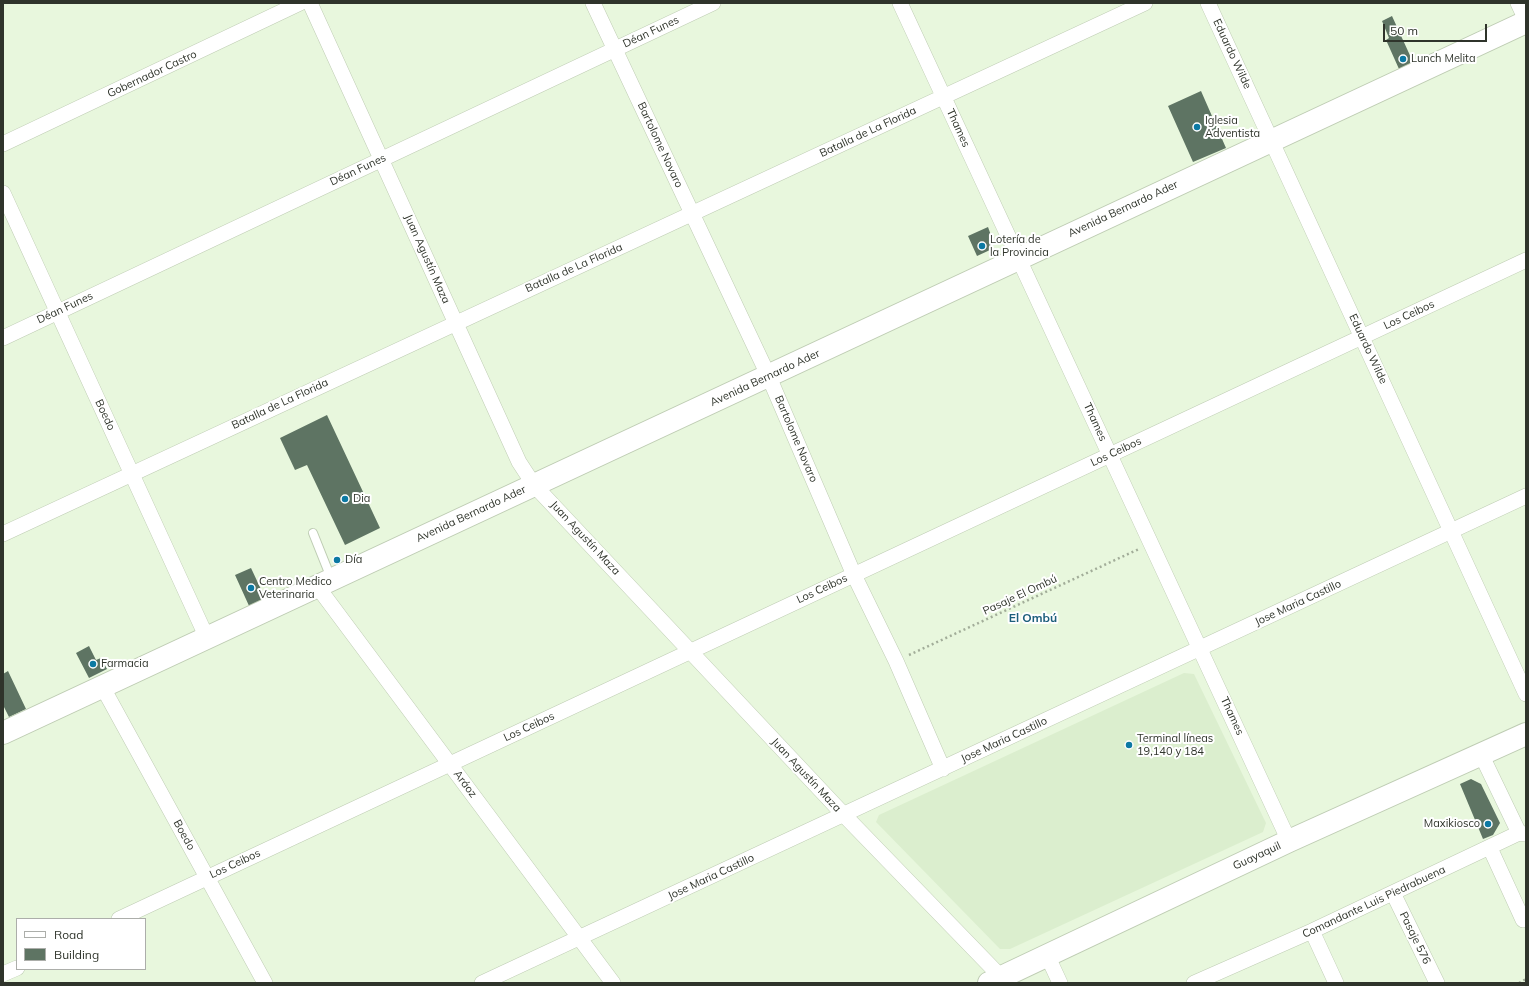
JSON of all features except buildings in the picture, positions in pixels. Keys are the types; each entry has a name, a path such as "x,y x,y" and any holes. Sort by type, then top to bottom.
{"main road":[{"name":"Avenida Bernardo Ader","path":"3,733 769,377 1019,258 1526,21"},
{"name":"Guayaquil","path":"995,980 1289,841 1526,734"}],"street":[{"name":"Gobernador Castro","path":"3,144 300,3"},
{"name":"Juan Agustín Maza","path":"310,3 519,462 534,485 844,815 995,980"},
{"name":"Bartolome Novaro","path":"593,3 769,377 854,575 896,661 943,769"},
{"name":"Déan Funes","path":"3,338 713,3"},
{"name":"Thames","path":"900,3 1201,648 1289,841"},
{"name":"Batalla de La Florida","path":"3,534 456,322 693,214 1145,3"},
{"name":"Eduardo Wilde","path":"1208,3 1526,694"},
{"path":"1518,3 1526,21"},
{"name":"Boedo","path":"3,193 207,638"},
{"name":"Los Ceibos","path":"121,918 1526,260"},
{"name":"Jose Maria Castillo","path":"482,983 1526,496"},
{"name":"Aráoz","path":"324,583 450,764 613,983"},
{"name":"Boedo","path":"102,686 265,983"},
{"path":"1481,754 1523,833"},
{"name":"Comandante Luis Piedrabuena","path":"1194,983 1224,977 1312,931 1523,833"},
{"path":"1490,848 1523,920"},
{"name":"Pasaje 576","path":"1393,893 1437,983"},
{"path":"1312,931 1336,983"},
{"path":"1047,955 1060,983"},
{"path":"3,974 16,968"}],"lane":[{"path":"313,533 324,583"}],"path":[{"name":"Pasaje El Ombú","path":"896,661 1152,543"},
{"path":"1519,983 1526,979"}],"shaded area":[{"name":"Terminal líneas 19,140 y 184","path":"1184,673 1194,674 1266,823 1263,832 1010,949 1000,949 876,822 879,815"}],"place":[{"name":"Lunch Melita","path":"1403,59"},
{"name":"Iglesia Adventista","path":"1197,127"},
{"name":"Lotería de la Provincia","path":"982,246"},
{"name":"Dia","path":"345,499"},
{"name":"Día","path":"337,560"},
{"name":"Centro Medico Veterinaria","path":"251,588"},
{"name":"Farmacia","path":"93,664"},
{"name":"Terminal líneas 19,140 y 184","path":"1129,745"},
{"name":"Maxikiosco","path":"1488,824"}],"district":[{"name":"El Ombú","path":"1033,618"}]}
